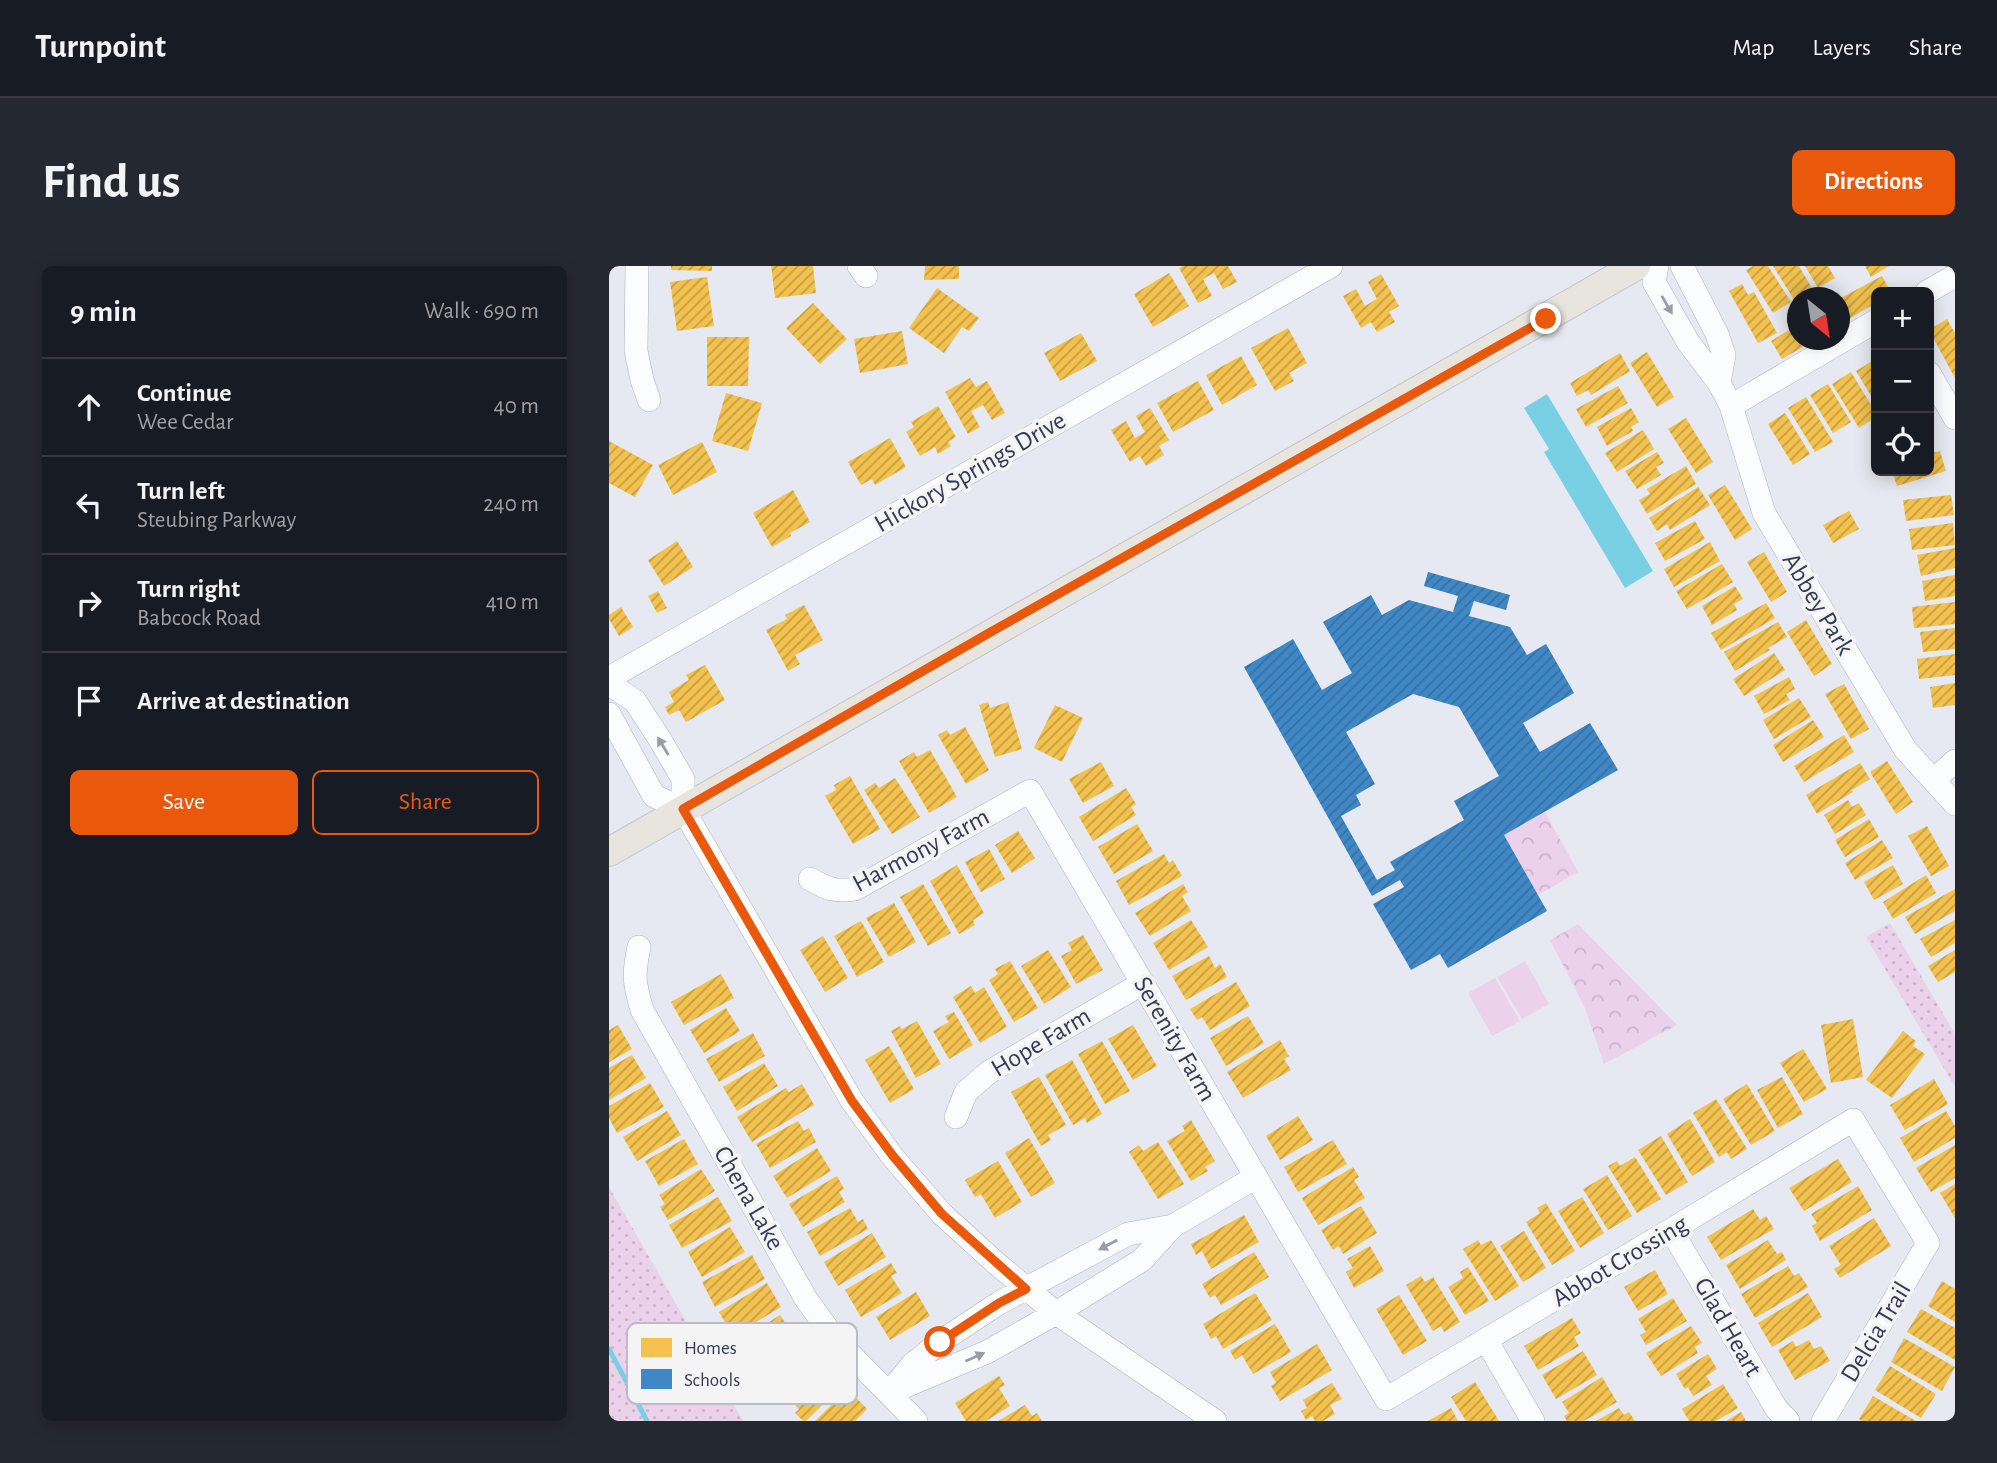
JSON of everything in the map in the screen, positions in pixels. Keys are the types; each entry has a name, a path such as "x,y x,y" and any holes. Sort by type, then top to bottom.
{"main road":[{"path":"609,852 1636,266"}],"street":[{"path":"637,266 636,351 649,400"},
{"name":"Hickory Springs Drive","path":"609,678 1331,266"},
{"name":"Abbey Park","path":"1657,266 1654,282 1688,342 1720,383 1731,407 1765,513 1905,749 1955,804"},
{"name":"Abbey Park","path":"1682,266 1717,334 1724,355 1720,383"},
{"path":"1934,288 1955,276"},
{"path":"1731,407 1871,324"},
{"path":"1934,382 1955,418"},
{"path":"609,684 635,701 659,738 683,779 683,809 852,1101 893,1156 942,1214 1026,1289 1056,1313 1215,1421"},
{"path":"609,714 654,796 683,809"},
{"path":"1934,780 1955,761"},
{"name":"Harmony Farm","path":"810,879 839,891 855,889 1030,791"},
{"name":"Serenity Farm","path":"1030,791 1256,1177 1313,1292 1386,1399"},
{"name":"Chena Lake","path":"639,947 633,971 634,985 642,1010 806,1299 823,1323"},
{"name":"Hope Farm","path":"956,1117 966,1092 989,1072 1143,984"},
{"name":"Abbot Crossing","path":"1386,1399 1853,1120 1928,1243"},
{"path":"889,1392 987,1352 1056,1313 1142,1260 1173,1226 1256,1177"},
{"path":"889,1392 912,1365 940,1342 999,1303 1128,1234 1173,1226"},
{"name":"Glad Heart","path":"1671,1230 1776,1408 1788,1421"},
{"name":"Delcia Trail","path":"1823,1421 1928,1243"},
{"path":"1486,1340 1533,1421"},
{"name":"Chena Lake","path":"857,1361 916,1421"}],"green space":[{"path":"1545,812 1578,872 1538,895 1504,835"},
{"path":"1890,923 1955,1034 1955,1087 1866,937"},
{"path":"1578,924 1677,1025 1604,1064 1585,1008 1550,940"},
{"path":"1525,961 1549,1004 1522,1019 1497,977"},
{"path":"1495,978 1520,1021 1492,1036 1468,993"},
{"path":"609,1187 687,1323 627,1323 627,1404 733,1404 743,1421 609,1421"}],"water":[{"path":"1547,394 1653,571 1625,588 1544,452 1549,449 1524,408"}],"building: Homes":[{"path":"671,266 712,266 712,271 671,270"},
{"path":"771,266 813,266 816,293 775,298"},
{"path":"925,266 959,266 959,279 924,280"},
{"path":"1228,266 1237,282 1223,289 1214,273 1203,279 1212,296 1198,303 1179,268"},
{"path":"1753,266 1768,266 1787,296 1787,304 1773,313 1746,270"},
{"path":"1773,266 1799,266 1811,287 1787,288"},
{"path":"1805,266 1828,266 1835,278 1817,287"},
{"path":"1865,266 1889,266 1871,277"},
{"path":"1169,273 1189,306 1153,327 1134,294"},
{"path":"1381,274 1399,306 1389,312 1395,322 1377,332 1371,322 1361,328 1343,296 1356,289 1365,306 1377,299 1368,282"},
{"path":"1882,276 1888,287 1871,287 1871,306 1850,318 1850,293"},
{"path":"707,277 714,326 677,331 670,282"},
{"path":"1742,284 1748,295 1754,292 1777,333 1758,343 1729,291"},
{"path":"937,288 979,318 969,331 962,327 944,353 909,328"},
{"path":"813,303 847,339 820,364 786,328"},
{"path":"1947,319 1955,333 1955,378 1934,339 1934,327"},
{"path":"1288,328 1307,363 1289,373 1294,381 1275,391 1251,348"},
{"path":"902,331 908,364 860,373 854,339"},
{"path":"1787,331 1787,350 1798,350 1782,359 1771,341"},
{"path":"1081,333 1097,361 1060,381 1044,353"},
{"path":"707,337 749,337 748,386 707,386"},
{"path":"1647,352 1674,397 1657,407 1630,363"},
{"path":"1620,353 1630,371 1591,395 1588,390 1577,396 1570,383"},
{"path":"1241,356 1257,385 1222,405 1206,375"},
{"path":"1871,362 1871,396 1856,371"},
{"path":"1851,372 1871,405 1871,420 1859,428 1832,384"},
{"path":"970,378 976,387 987,381 1005,413 992,420 983,405 971,411 980,427 968,434 945,392"},
{"path":"1198,381 1214,410 1173,432 1157,403"},
{"path":"1828,384 1851,422 1833,433 1810,395"},
{"path":"1618,386 1628,403 1586,427 1576,409"},
{"path":"726,393 762,403 748,451 712,441"},
{"path":"1806,397 1833,442 1815,452 1788,408"},
{"path":"938,406 956,437 948,442 951,446 938,454 935,447 920,456 906,432 914,427 911,422"},
{"path":"1150,408 1169,440 1159,446 1164,455 1146,466 1140,456 1130,462 1111,430 1126,421 1135,438 1145,432 1136,416"},
{"path":"1631,408 1639,422 1631,427 1633,431 1607,446 1597,427"},
{"path":"1785,413 1810,454 1793,465 1768,424"},
{"path":"1686,418 1713,462 1696,473 1668,429"},
{"path":"1643,430 1654,449 1617,472 1605,453"},
{"path":"890,438 906,467 875,485 872,479 861,485 848,462"},
{"path":"609,441 653,465 635,497 609,483"},
{"path":"702,442 717,472 673,495 658,465"},
{"path":"1940,451 1946,471 1934,475 1934,453"},
{"path":"1657,452 1664,463 1656,467 1661,475 1637,489 1625,471"},
{"path":"1686,466 1696,484 1647,514 1639,500 1650,494 1647,489"},
{"path":"1894,476 1930,476 1897,486"},
{"path":"1725,485 1752,529 1735,540 1708,495"},
{"path":"1698,487 1710,505 1670,530 1667,524 1657,531 1649,518"},
{"path":"793,490 810,522 772,547 753,513"},
{"path":"1951,495 1954,515 1906,521 1903,500"},
{"path":"1849,511 1859,529 1833,543 1823,525"},
{"path":"1695,521 1705,539 1665,561 1655,543"},
{"path":"1953,523 1955,545 1912,550 1909,529"},
{"path":"677,541 693,567 664,586 648,560"},
{"path":"1710,542 1720,561 1674,587 1664,569"},
{"path":"1955,548 1955,568 1921,576 1917,555"},
{"path":"1764,552 1787,592 1771,602 1747,562"},
{"path":"1722,564 1733,582 1687,609 1676,591"},
{"path":"1955,575 1955,596 1925,601 1922,581"},
{"path":"1735,586 1743,599 1734,604 1737,610 1712,625 1702,606"},
{"path":"658,591 667,608 657,613 648,596"},
{"path":"1955,602 1955,624 1914,628 1912,607"},
{"path":"1766,603 1775,618 1721,650 1711,633"},
{"path":"804,605 823,640 795,655 800,664 788,671 766,630 787,619 785,615"},
{"path":"621,607 633,627 619,636 609,615"},
{"path":"1806,620 1832,664 1814,676 1787,632"},
{"path":"1778,622 1787,637 1735,671 1724,652"},
{"path":"1955,628 1955,649 1923,652 1920,632"},
{"path":"1774,653 1785,670 1744,696 1733,679"},
{"path":"1955,654 1955,675 1919,679 1917,659"},
{"path":"705,665 725,700 686,722 679,710 669,715 665,707 674,702 669,692 689,680 686,675"},
{"path":"1789,677 1795,689 1786,694 1790,700 1764,714 1754,696"},
{"path":"1955,683 1955,705 1933,708 1930,687"},
{"path":"1844,684 1869,729 1851,739 1825,694"},
{"path":"1799,698 1811,717 1774,739 1763,720"},
{"path":"988,702 990,708 1008,702 1022,749 995,757 979,705"},
{"path":"1055,705 1083,718 1062,762 1034,748"},
{"path":"1813,720 1824,737 1783,762 1773,745"},
{"path":"965,727 989,770 966,784 938,735 947,730 950,735"},
{"path":"1844,735 1854,752 1804,782 1794,766"},
{"path":"930,750 957,797 929,813 899,761 914,752 917,757"},
{"path":"1887,761 1913,802 1896,814 1870,772"},
{"path":"1101,762 1114,786 1083,803 1069,779"},
{"path":"1860,763 1870,779 1817,814 1806,795"},
{"path":"850,776 880,829 853,844 825,796 836,790 834,785"},
{"path":"895,778 920,817 892,834 864,790 875,783 879,788"},
{"path":"1126,788 1136,804 1131,807 1136,815 1093,841 1079,817"},
{"path":"1848,800 1852,807 1859,803 1866,815 1835,834 1824,815"},
{"path":"1869,819 1879,837 1845,857 1835,840"},
{"path":"1137,824 1153,851 1114,874 1098,847"},
{"path":"1927,826 1949,866 1931,876 1908,836"},
{"path":"1018,831 1035,858 1012,873 995,845"},
{"path":"1882,840 1893,858 1855,880 1845,863"},
{"path":"989,849 1005,879 981,892 965,862"},
{"path":"1164,854 1169,863 1173,860 1182,876 1129,905 1116,881"},
{"path":"957,865 984,913 973,920 975,925 959,934 930,881"},
{"path":"1893,865 1903,884 1874,900 1864,882"},
{"path":"1926,875 1936,893 1893,919 1883,902"},
{"path":"923,884 951,933 928,946 900,897"},
{"path":"1183,884 1188,892 1182,896 1191,911 1150,936 1135,913"},
{"path":"1955,889 1955,911 1915,934 1905,917"},
{"path":"894,903 916,942 889,957 866,918"},
{"path":"1191,920 1208,947 1169,970 1153,943"},
{"path":"1955,920 1955,943 1931,957 1920,939"},
{"path":"861,921 884,962 857,977 834,936"},
{"path":"1083,935 1103,970 1076,984 1061,956 1072,950 1068,943"},
{"path":"823,936 848,978 825,992 800,950"},
{"path":"1048,950 1071,987 1044,1004 1021,966"},
{"path":"1955,950 1955,972 1938,982 1928,966"},
{"path":"1209,956 1215,968 1220,964 1227,977 1186,1000 1172,976"},
{"path":"1010,961 1038,1008 1014,1022 989,980 998,974 995,969"},
{"path":"721,974 734,998 684,1025 671,1002"},
{"path":"1236,982 1250,1006 1210,1030 1202,1017 1197,1020 1190,1009"},
{"path":"971,986 975,993 984,987 1007,1027 980,1043 953,997"},
{"path":"726,1008 740,1031 704,1053 690,1030"},
{"path":"954,1012 973,1045 949,1059 933,1031 949,1022 945,1016"},
{"path":"1248,1016 1264,1043 1226,1066 1210,1038"},
{"path":"1853,1019 1863,1077 1831,1083 1821,1025"},
{"path":"917,1021 941,1064 916,1078 891,1031"},
{"path":"618,1025 632,1049 609,1062 609,1030"},
{"path":"1133,1025 1157,1066 1133,1080 1108,1039"},
{"path":"1903,1031 1916,1041 1913,1046 1925,1054 1892,1098 1866,1080"},
{"path":"753,1033 765,1056 719,1082 706,1059"},
{"path":"1280,1040 1289,1056 1284,1059 1291,1070 1243,1098 1227,1072"},
{"path":"1102,1041 1130,1091 1105,1104 1078,1054"},
{"path":"889,1046 914,1089 890,1103 865,1060"},
{"path":"1803,1049 1827,1089 1804,1102 1780,1063"},
{"path":"632,1055 646,1078 609,1100 609,1068"},
{"path":"1072,1060 1102,1114 1087,1123 1085,1118 1073,1125 1045,1075"},
{"path":"764,1063 778,1086 737,1111 723,1087"},
{"path":"1039,1077 1066,1125 1048,1135 1051,1140 1041,1146 1011,1092"},
{"path":"1782,1077 1803,1114 1778,1128 1757,1090"},
{"path":"1934,1079 1948,1104 1905,1130 1890,1105"},
{"path":"650,1083 664,1107 617,1133 609,1118 609,1106"},
{"path":"802,1084 814,1105 752,1142 737,1117 786,1088 789,1092"},
{"path":"1747,1084 1775,1131 1751,1145 1723,1099"},
{"path":"1716,1099 1747,1149 1731,1159 1727,1152 1719,1157 1693,1113"},
{"path":"667,1111 681,1135 637,1161 623,1137"},
{"path":"1946,1111 1955,1126 1955,1138 1914,1162 1900,1138"},
{"path":"1298,1116 1313,1140 1280,1160 1266,1136"},
{"path":"1690,1119 1715,1162 1692,1176 1667,1134"},
{"path":"1191,1120 1215,1161 1205,1167 1208,1171 1191,1181 1167,1141 1185,1131 1182,1126"},
{"path":"798,1121 804,1131 809,1128 816,1142 770,1168 756,1144"},
{"path":"1661,1136 1688,1182 1666,1195 1638,1150"},
{"path":"1029,1138 1055,1183 1031,1197 1005,1153"},
{"path":"684,1139 698,1164 659,1186 645,1161"},
{"path":"1333,1140 1347,1164 1298,1192 1284,1167"},
{"path":"1158,1142 1184,1184 1158,1199 1129,1152 1139,1145 1143,1151"},
{"path":"1955,1145 1955,1178 1931,1192 1916,1168"},
{"path":"817,1148 831,1171 787,1198 773,1176"},
{"path":"1635,1157 1661,1199 1637,1213 1608,1166 1617,1161 1620,1166"},
{"path":"1838,1159 1852,1182 1804,1211 1789,1188"},
{"path":"998,1161 1022,1202 995,1218 981,1194 975,1197 965,1180"},
{"path":"1353,1167 1359,1177 1354,1180 1365,1198 1318,1225 1302,1198"},
{"path":"701,1169 715,1191 668,1220 660,1207 665,1204 659,1195"},
{"path":"1607,1175 1632,1216 1608,1230 1583,1189"},
{"path":"837,1176 844,1189 839,1192 845,1202 803,1227 789,1204"},
{"path":"1955,1184 1955,1218 1940,1193"},
{"path":"1858,1186 1872,1210 1820,1241 1812,1226 1817,1223 1811,1214"},
{"path":"718,1197 732,1221 682,1248 669,1225"},
{"path":"1582,1197 1604,1233 1580,1248 1558,1211"},
{"path":"1546,1203 1575,1251 1552,1265 1526,1222 1540,1213 1537,1208"},
{"path":"1361,1206 1377,1233 1343,1254 1339,1246 1333,1250 1321,1230"},
{"path":"850,1208 858,1222 863,1219 868,1229 820,1256 807,1232"},
{"path":"1753,1209 1760,1220 1766,1216 1774,1229 1721,1260 1707,1237"},
{"path":"1244,1215 1259,1242 1211,1269 1202,1251 1196,1255 1191,1244"},
{"path":"1874,1218 1891,1246 1840,1278 1834,1269 1841,1265 1829,1246"},
{"path":"730,1227 745,1252 702,1277 688,1252"},
{"path":"1524,1231 1546,1268 1523,1282 1500,1246"},
{"path":"872,1233 886,1257 838,1286 824,1262"},
{"path":"1478,1240 1481,1245 1491,1240 1519,1286 1495,1301 1463,1249"},
{"path":"1768,1240 1777,1254 1782,1252 1786,1260 1740,1289 1726,1265"},
{"path":"1370,1246 1384,1271 1354,1288 1346,1272 1353,1268 1347,1259"},
{"path":"1254,1252 1269,1277 1221,1305 1215,1295 1210,1298 1202,1284"},
{"path":"752,1255 765,1279 715,1307 702,1282"},
{"path":"891,1263 897,1273 891,1276 902,1293 861,1317 845,1290"},
{"path":"1788,1266 1794,1276 1799,1273 1808,1287 1755,1318 1741,1294"},
{"path":"1468,1267 1489,1301 1465,1315 1448,1287 1463,1278 1460,1272"},
{"path":"1655,1270 1668,1294 1638,1311 1624,1287"},
{"path":"1421,1276 1425,1282 1433,1277 1460,1322 1444,1332 1441,1326 1433,1331 1406,1285"},
{"path":"1942,1281 1955,1289 1955,1322 1928,1306"},
{"path":"767,1283 781,1307 755,1323 725,1323 719,1312"},
{"path":"916,1292 930,1316 890,1340 876,1317"},
{"path":"1255,1293 1272,1320 1223,1349 1216,1336 1211,1339 1203,1324"},
{"path":"1808,1293 1822,1317 1772,1347 1758,1323"},
{"path":"1399,1295 1427,1341 1403,1355 1376,1309"},
{"path":"1673,1298 1687,1321 1646,1345 1640,1335 1646,1332 1638,1319"},
{"path":"1921,1309 1955,1328 1955,1360 1907,1332"},
{"path":"780,1315 785,1323 767,1323"},
{"path":"1572,1318 1581,1333 1574,1337 1579,1346 1538,1370 1524,1346"},
{"path":"1275,1324 1291,1352 1253,1374 1242,1355 1235,1360 1230,1351"},
{"path":"1691,1326 1702,1343 1695,1347 1698,1353 1661,1376 1646,1353"},
{"path":"1904,1338 1955,1367 1942,1391 1891,1362"},
{"path":"1809,1340 1814,1349 1821,1346 1830,1361 1795,1380 1778,1350 1793,1341 1796,1347"},
{"path":"1317,1344 1332,1370 1280,1401 1271,1386 1276,1383 1270,1372"},
{"path":"1583,1351 1597,1375 1556,1399 1542,1375"},
{"path":"1708,1354 1717,1369 1706,1376 1712,1385 1693,1396 1676,1374"},
{"path":"1890,1366 1936,1394 1921,1418 1875,1390"},
{"path":"999,1376 1005,1385 999,1388 1010,1406 986,1421 966,1421 955,1403"},
{"path":"1602,1377 1617,1402 1584,1421 1567,1421 1564,1416 1569,1413 1562,1402"},
{"path":"1475,1382 1499,1421 1466,1421 1451,1397"},
{"path":"1332,1383 1342,1399 1330,1405 1335,1414 1323,1421 1315,1421 1312,1416 1306,1420 1301,1411 1307,1408 1303,1400"},
{"path":"1723,1384 1738,1408 1716,1421 1689,1421 1682,1409"},
{"path":"1873,1396 1916,1421 1862,1421 1859,1419"},
{"path":"857,1398 867,1409 855,1421 815,1421 833,1404 857,1404"},
{"path":"794,1404 823,1404 806,1421 795,1413 799,1409"},
{"path":"1025,1405 1032,1416 1037,1413 1042,1421 998,1421"},
{"path":"1451,1408 1458,1421 1428,1421"},
{"path":"1619,1408 1624,1415 1629,1412 1635,1421 1596,1421"},
{"path":"1741,1412 1746,1421 1726,1421"}],"building: Schools":[{"path":"1428,572 1510,595 1506,610 1474,601 1469,616 1510,627 1527,655 1546,644 1574,693 1523,723 1540,752 1590,723 1618,770 1504,835 1547,911 1448,968 1440,954 1411,970 1373,904 1404,887 1400,880 1372,896 1244,667 1293,639 1322,690 1352,673 1323,622 1371,595 1382,615 1409,600 1453,612 1458,596 1424,586","holes":["1413,694 1459,707 1499,776 1454,801 1464,820 1390,862 1395,870 1377,880 1341,816 1361,805 1356,795 1375,784 1346,732"]}],"waterway":[{"path":"609,1349 627,1383"},
{"path":"638,1404 647,1421"}],"route":[{"path":"940,1342 999,1303 1026,1289 942,1214 893,1156 852,1101 683,809 1546,319"}]}
